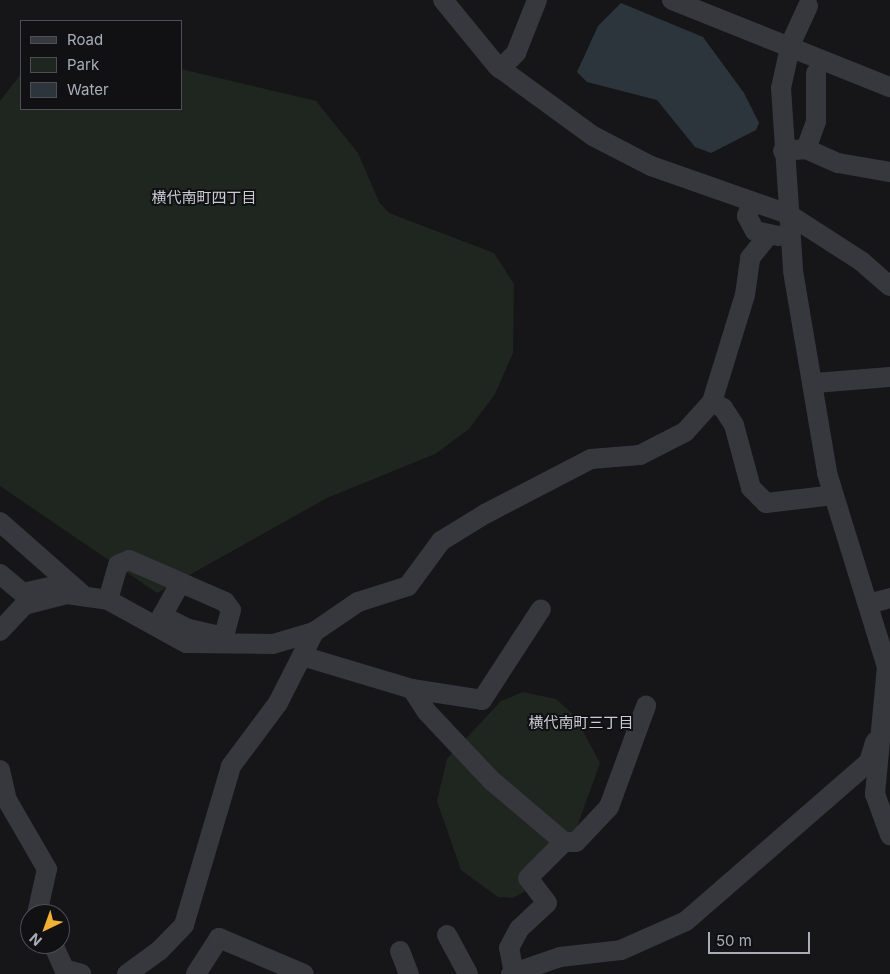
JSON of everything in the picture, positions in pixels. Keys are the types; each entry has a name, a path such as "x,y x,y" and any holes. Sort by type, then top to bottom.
{"street":[{"path":"443,0 500,69 593,136 651,166 788,214 861,261 890,286"},
{"path":"500,69 516,53 537,0"},
{"path":"672,0 791,44 890,86"},
{"path":"808,6 791,44 781,88 788,214 834,495 888,667 887,712 875,794 890,835"},
{"path":"806,149 816,121 816,73"},
{"path":"783,151 806,149 838,163 890,172"},
{"path":"752,202 747,216 755,231 767,237 790,234"},
{"path":"0,632 24,605 67,594 108,600 186,643 273,644 314,632 358,602 408,586 441,541 485,514 591,459 640,455 674,440 712,402 745,295 750,258 767,237"},
{"path":"815,383 890,377"},
{"path":"712,402 723,408 734,425 751,488 766,503 834,495"},
{"path":"0,522 84,596"},
{"path":"108,600 118,565 129,560 176,581 173,572 126,544"},
{"path":"0,574 23,593 69,582"},
{"path":"868,604 890,598"},
{"path":"302,656 412,689 482,700 541,609"},
{"path":"127,974 159,951 184,925 230,766 278,704 314,632"},
{"path":"412,689 427,712 491,780 564,842 576,842 609,807 646,706"},
{"path":"564,842 528,878 547,903 520,929 509,948 513,973 560,957 621,950 686,921 869,762 887,712"},
{"path":"0,770 4,809 47,869 39,904"},
{"path":"447,936 468,974"},
{"path":"196,974 218,938 304,974"},
{"path":"400,950 409,974"},
{"path":"57,954 64,969 82,974"}],"green space":[{"path":"182,69 316,101 358,153 379,202 389,213 494,253 514,284 513,353 495,394 469,429 435,454 327,498 157,593 0,486 0,101 20,75 20,110 182,110"},
{"path":"523,692 556,699 575,716 600,763 571,844 530,889 513,898 498,897 461,870 437,801 447,759 501,701"}],"water":[{"path":"621,3 703,37 744,93 759,123 756,130 711,153 695,147 657,100 587,82 577,72 598,26"}],"district":[{"name":"横代南町四丁目","path":"204,198"},
{"name":"横代南町三丁目","path":"581,723"}]}
